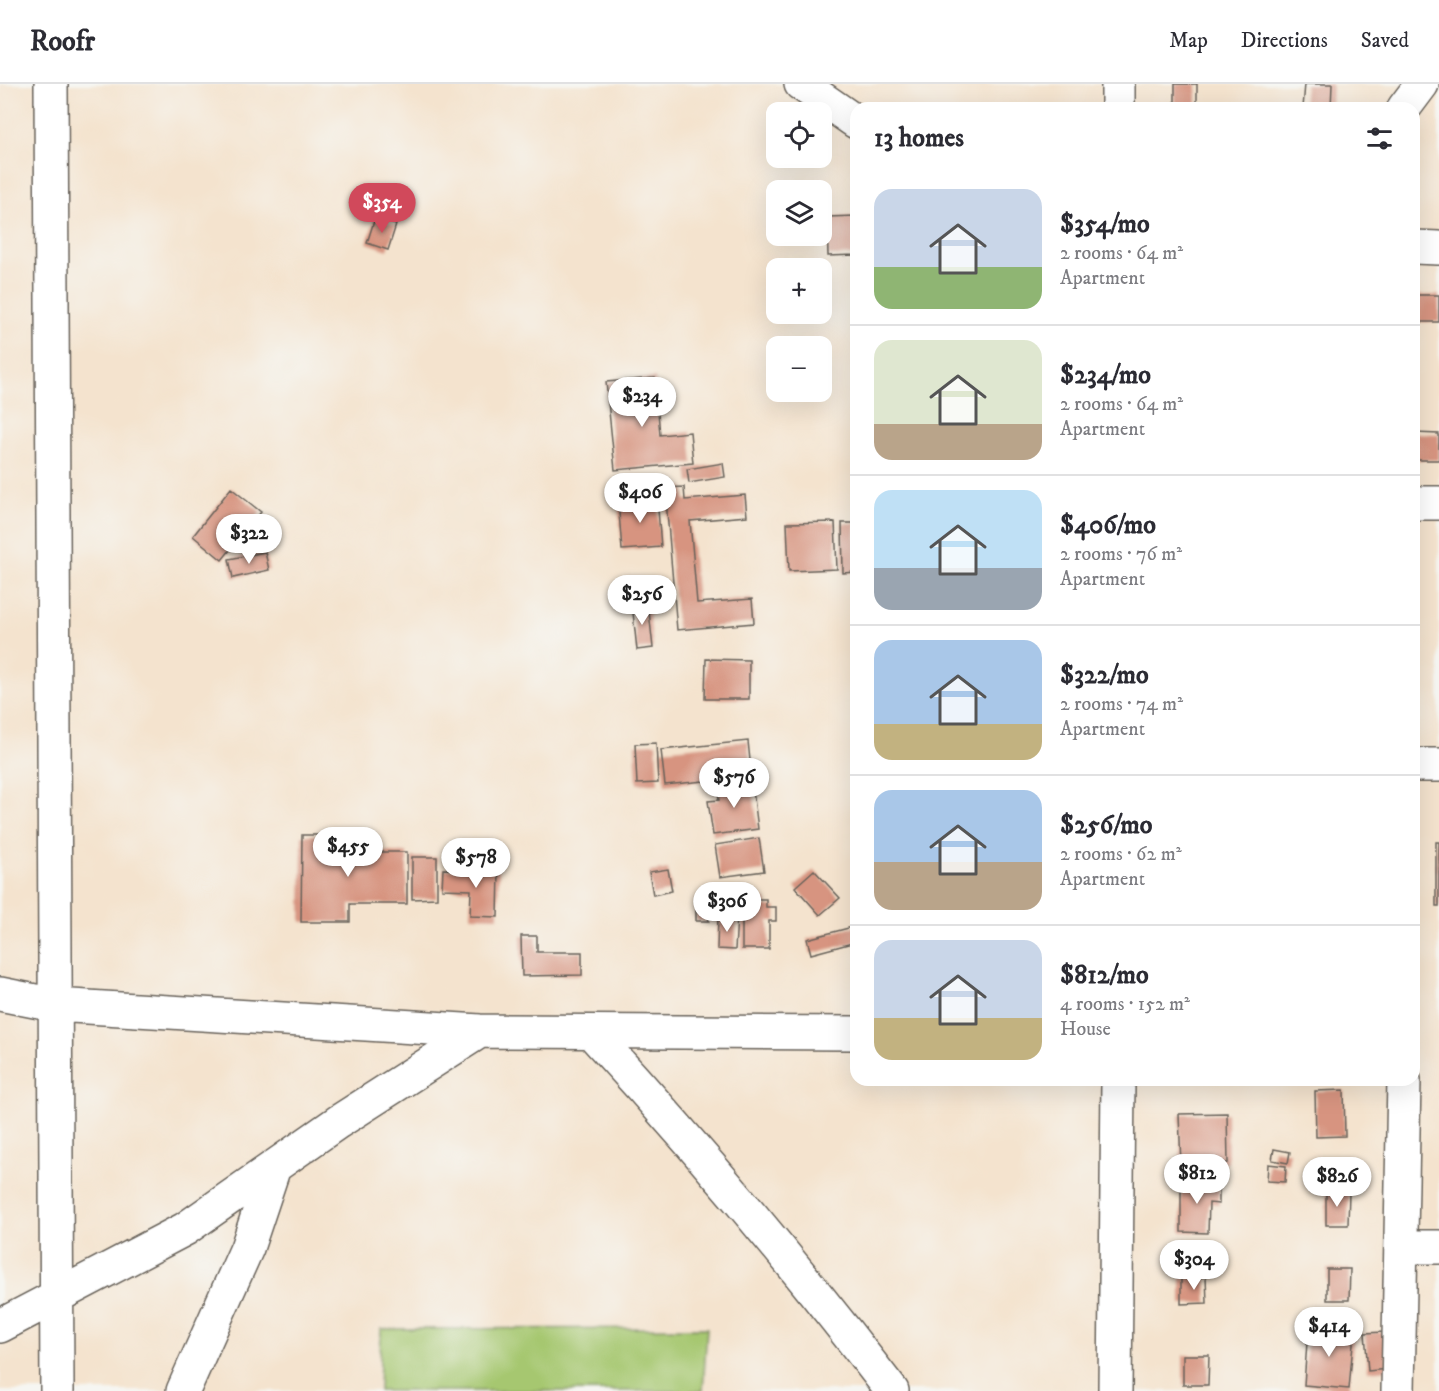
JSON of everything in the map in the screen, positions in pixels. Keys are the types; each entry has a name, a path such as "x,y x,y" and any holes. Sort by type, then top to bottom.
{"street":[{"path":"51,84 57,1391"},
{"path":"801,84 850,118"},
{"path":"1118,84 1118,102"},
{"path":"1408,102 1422,84"},
{"path":"1420,247 1439,248"},
{"path":"1420,503 1439,503"},
{"path":"1420,765 1439,765"},
{"path":"0,994 55,1005 480,1031 850,1034"},
{"path":"0,1326 56,1294 185,1229 338,1122 480,1031"},
{"path":"592,1033 681,1130 824,1302 892,1391"},
{"path":"1115,1391 1118,1086"},
{"path":"1398,1391 1404,1086"},
{"path":"183,1391 247,1248 274,1167"},
{"path":"1401,1247 1439,1247"}],"green space":[{"path":"707,1328 703,1391 379,1391 381,1329"}],"building":[{"path":"1175,84 1197,84 1197,102 1175,102"},
{"path":"1305,84 1332,84 1331,102 1304,102"},
{"path":"850,216 850,255 828,256 828,246 832,246 832,217"},
{"path":"375,218 396,225 388,250 367,243"},
{"path":"1420,295 1439,295 1439,322 1420,322"},
{"path":"655,378 660,435 690,432 693,463 615,470 606,382"},
{"path":"1420,433 1439,434 1439,460 1420,460"},
{"path":"723,463 725,477 689,483 687,469"},
{"path":"684,487 685,500 745,495 747,516 690,521 697,603 752,599 754,623 677,630 665,488"},
{"path":"231,488 261,512 222,560 193,536"},
{"path":"657,497 661,547 622,550 618,500"},
{"path":"835,522 837,569 789,571 787,523"},
{"path":"842,523 850,523 850,572 843,573"},
{"path":"265,552 269,570 233,578 229,559"},
{"path":"648,602 653,648 637,650 632,603"},
{"path":"706,659 749,660 749,699 705,699"},
{"path":"748,741 751,770 742,771 743,777 665,785 661,750"},
{"path":"656,743 658,783 637,784 635,744"},
{"path":"752,782 758,829 713,835 708,801 719,800 717,786"},
{"path":"302,835 352,835 352,852 407,852 407,904 350,904 350,922 301,922"},
{"path":"759,838 764,871 720,877 715,845"},
{"path":"1436,842 1439,842 1439,906 1436,906"},
{"path":"412,857 437,857 437,898 412,899"},
{"path":"443,869 499,870 498,917 470,916 471,890 442,889"},
{"path":"668,869 672,891 653,895 649,872"},
{"path":"814,870 840,898 820,915 795,887"},
{"path":"742,899 766,899 766,907 776,907 776,921 769,921 769,949 742,949"},
{"path":"709,909 709,921 696,921 696,910"},
{"path":"718,916 737,916 735,950 717,949"},
{"path":"850,928 850,944 811,954 807,939"},
{"path":"521,936 537,936 537,952 582,952 582,975 522,976"},
{"path":"1344,1090 1345,1136 1316,1137 1315,1091"},
{"path":"1227,1113 1228,1163 1181,1165 1179,1114"},
{"path":"1274,1149 1290,1152 1288,1163 1272,1160"},
{"path":"1268,1164 1286,1166 1285,1182 1267,1181"},
{"path":"1181,1181 1213,1182 1213,1188 1219,1186 1219,1204 1209,1203 1208,1233 1181,1232"},
{"path":"1326,1192 1349,1192 1348,1225 1326,1225"},
{"path":"1327,1269 1350,1269 1349,1300 1327,1300"},
{"path":"1206,1277 1207,1303 1181,1304 1181,1278"},
{"path":"1308,1328 1354,1332 1349,1389 1304,1385"},
{"path":"1385,1332 1388,1369 1368,1371 1365,1333"},
{"path":"1183,1355 1209,1355 1208,1385 1183,1385"}]}
